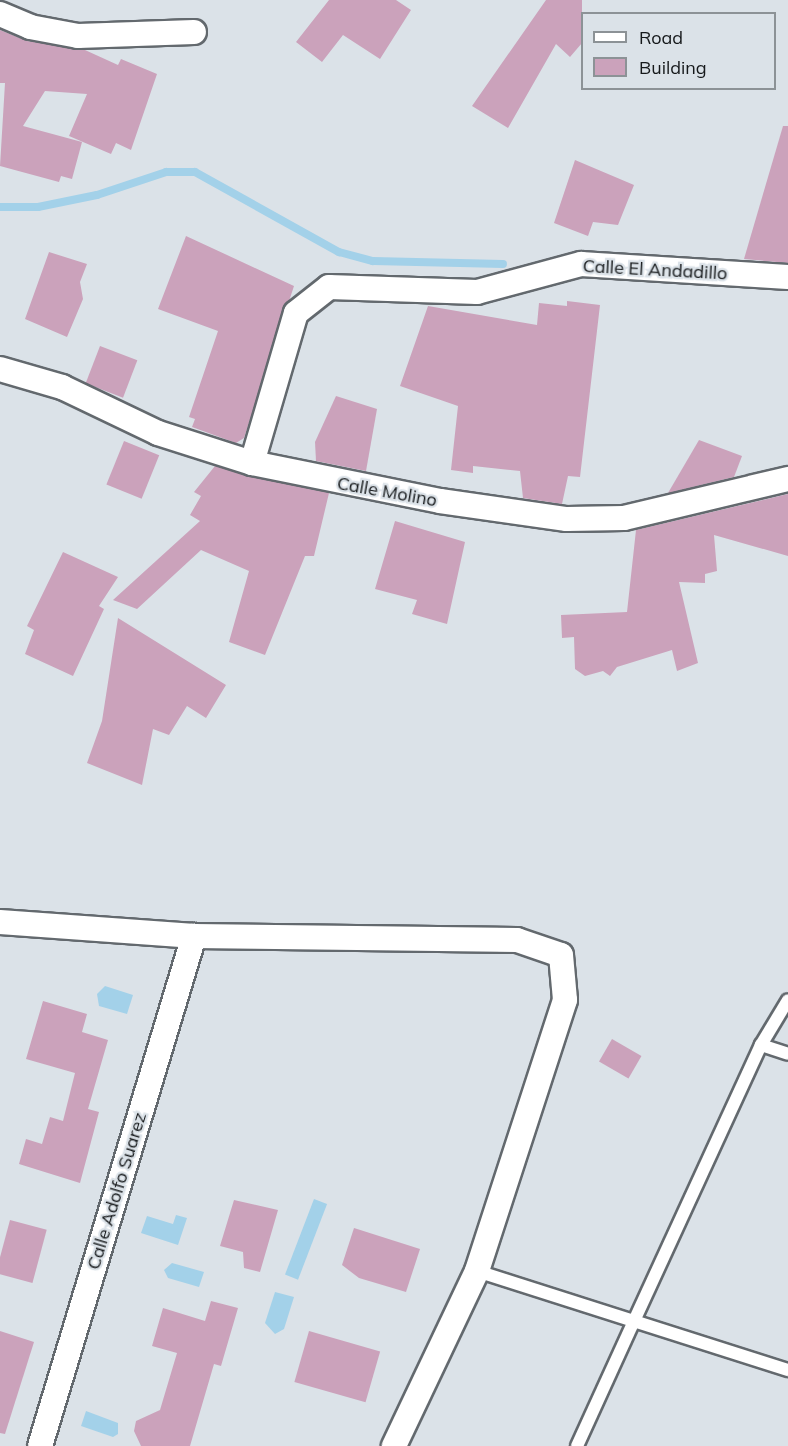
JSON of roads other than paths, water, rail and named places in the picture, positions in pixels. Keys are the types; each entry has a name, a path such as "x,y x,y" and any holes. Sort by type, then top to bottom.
{"street":[{"path":"0,14 78,36 194,32"},
{"name":"Calle El Andadillo","path":"252,463 296,313 329,287 477,291 581,264 788,278"},
{"name":"Calle Molino","path":"0,369 62,387 158,433 252,463 384,494 567,519 659,513 788,479"},
{"path":"0,922 194,936 517,940 561,954 565,1000 477,1270 394,1446"},
{"name":"Calle Adolfo Suarez","path":"40,1446 194,936"}],"lane":[{"path":"577,1446 761,1045 788,1000"},
{"path":"761,1045 788,1054"},
{"path":"477,1270 788,1370"}],"water":[{"path":"105,986 133,995 127,1014 99,1006 97,994"},
{"path":"314,1199 327,1204 298,1280 285,1275"},
{"path":"176,1215 187,1218 178,1245 141,1233 147,1216 173,1224"},
{"path":"172,1263 204,1272 199,1287 168,1278 164,1270"},
{"path":"275,1292 294,1297 284,1329 275,1334 265,1323"},
{"path":"86,1411 118,1423 118,1434 113,1437 81,1426"}],"waterway":[{"path":"0,207 38,207 97,195 166,172 195,172 339,252 373,261 503,264"}]}
